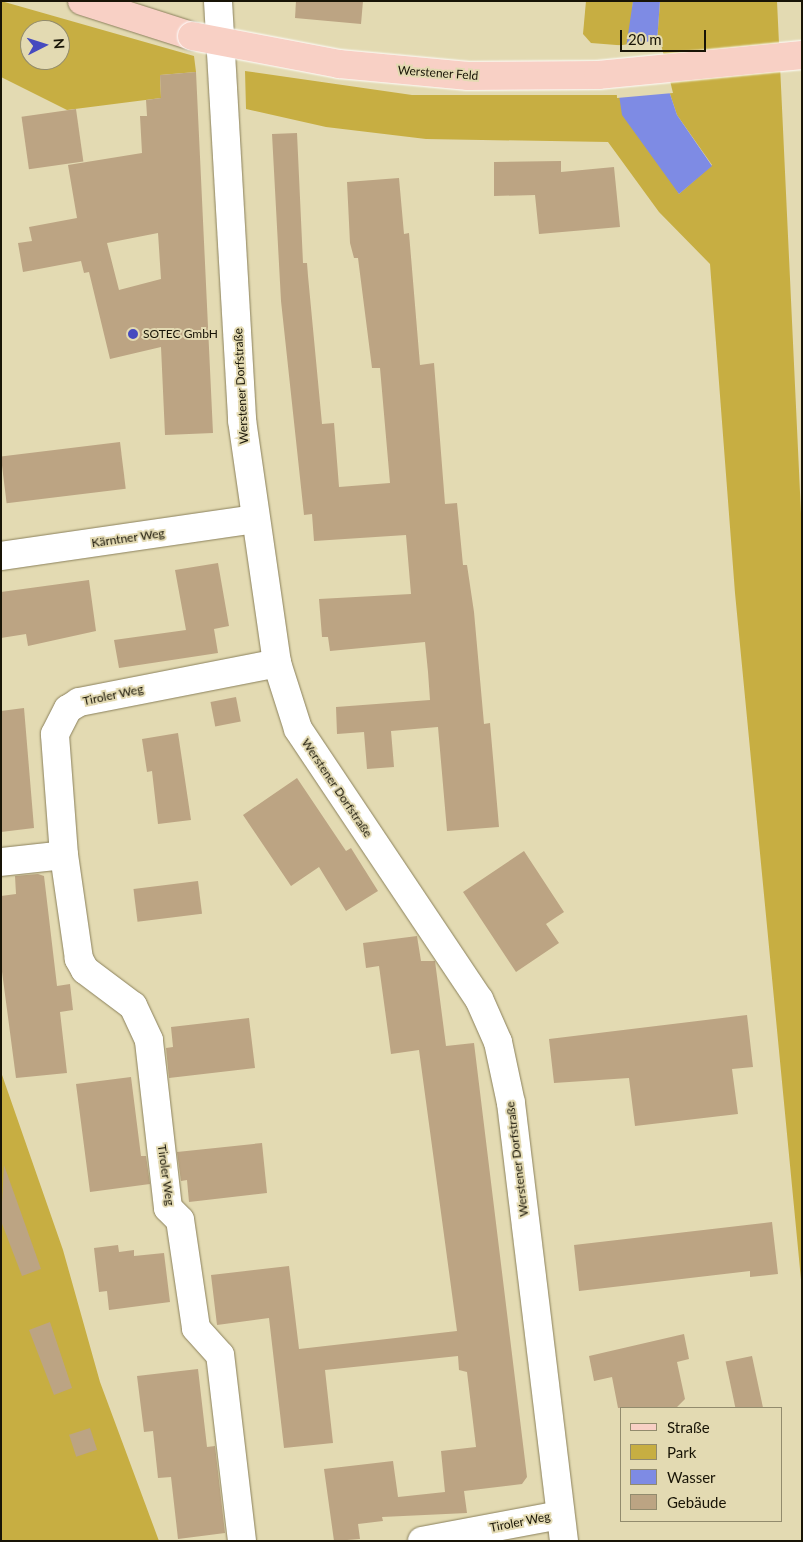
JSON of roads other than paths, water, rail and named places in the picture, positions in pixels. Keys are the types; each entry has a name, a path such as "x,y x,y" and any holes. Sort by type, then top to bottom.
{"main road":[{"name":"Werstener Feld","path":"82,1 192,36 339,64 468,76 598,75 802,56"}],"street":[{"name":"Werstener Dorfstraße","path":"218,1 242,420 254,519 277,663 298,729 479,999 498,1042 510,1103 562,1528"},
{"name":"Kärntner Weg","path":"1,556 254,519"},
{"name":"Tiroler Weg","path":"242,1541 220,1355 196,1328 180,1220 168,1208 149,1040 133,1006 85,970 78,959 64,855 55,758 55,734 68,709 93,698 277,663"},
{"path":"1,862 64,855"},
{"name":"Tiroler Weg","path":"422,1541 562,1528"}],"water":[{"path":"633,1 660,1 657,42 662,70 677,115 712,166 679,194 622,115 619,95"}],"place":[{"name":"SOTEC GmbH","path":"133,334"}]}
